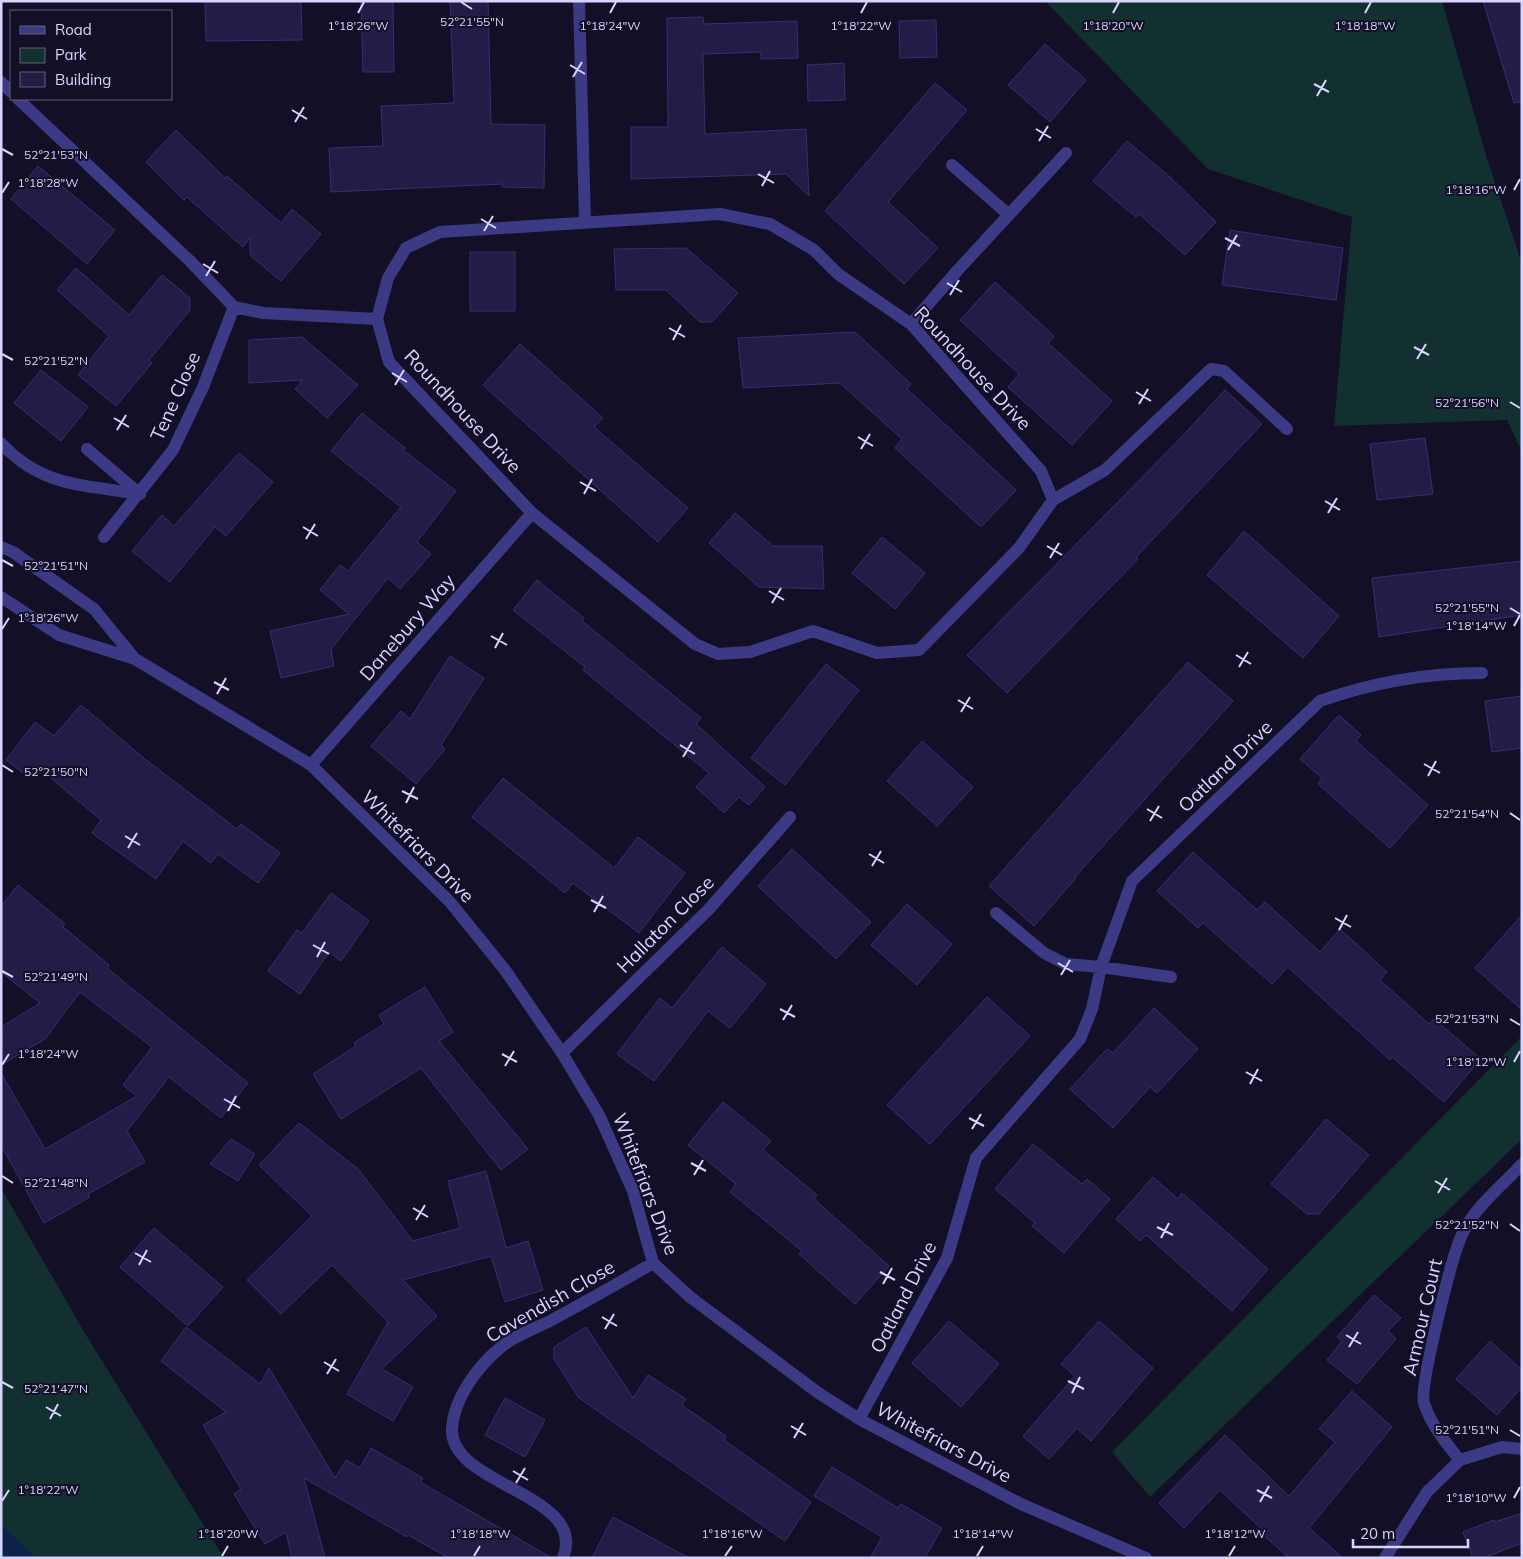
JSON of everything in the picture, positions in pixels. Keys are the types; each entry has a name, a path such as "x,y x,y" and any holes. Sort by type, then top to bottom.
{"street":[{"path":"579,1 586,221"},
{"path":"1,82 10,91"},
{"path":"19,100 190,261 234,307 263,313 377,319"},
{"path":"911,324 1066,153"},
{"path":"952,165 1009,216"},
{"name":"Roundhouse Drive","path":"720,214 770,224 814,250 838,274 911,324 1041,471 1054,500 1019,548 919,650 877,653 813,632 750,652 718,654 695,644 532,513 389,362 377,319 388,278 406,248 440,232 586,221 720,214"},
{"name":"Tene Close","path":"104,537 173,450 204,387 234,307"},
{"path":"1054,500 1105,470 1196,381 1211,369 1224,371 1287,429"},
{"path":"1,443 12,456 34,472 59,481 140,494"},
{"path":"87,449 140,494"},
{"name":"Danebury Way","path":"311,766 532,513"},
{"name":"Whitefriars Drive","path":"1,547 13,552 94,609 135,659"},
{"name":"Whitefriars Drive","path":"1,597 59,635 135,659 311,766 450,902 505,970 562,1052 599,1115 633,1191 653,1263 690,1297 817,1392 859,1419 1021,1504 1146,1558"},
{"name":"Oatland Drive","path":"859,1419 948,1258 976,1158 1080,1039 1092,1009 1101,966 1132,881 1320,701 1359,688 1463,673 1482,673"},
{"name":"Hallaton Close","path":"562,1052 709,909 790,816"},
{"path":"996,913 1044,953 1066,964 1101,966 1170,977"},
{"name":"Armour Court","path":"1460,1460 1437,1432 1423,1401 1425,1373 1461,1236 1476,1213 1522,1164"},
{"name":"Cavendish Close","path":"563,1558 566,1538 560,1524 538,1502 498,1481 461,1455 451,1430 454,1412 470,1382 501,1347 602,1293 653,1263"},
{"path":"1385,1558 1427,1492 1460,1460 1502,1447 1522,1449"}],"green space":[{"path":"1045,1 1442,1 1487,159 1522,264 1522,452 1507,420 1334,426 1352,217 1208,169"},
{"path":"1522,1036 1522,1139 1150,1497 1112,1452"},
{"path":"1,1188 83,1330 224,1558 1,1558"}],"water":[{"path":"2,1526 37,1558 1,1558"}],"building":[{"path":"205,1 301,1 302,40 206,41"},
{"path":"361,1 393,1 394,72 363,72"},
{"path":"450,1 488,1 491,124 545,125 544,188 502,187 502,184 331,192 329,148 383,146 381,106 454,103"},
{"path":"1483,1 1522,1 1522,102 1514,103"},
{"path":"703,17 704,24 797,21 798,58 761,59 761,52 703,54 705,134 806,129 809,196 786,174 631,179 631,127 668,127 667,18"},
{"path":"936,20 937,57 900,58 899,21"},
{"path":"1045,44 1086,80 1050,122 1008,85"},
{"path":"844,63 845,100 808,101 807,65"},
{"path":"935,83 967,110 888,202 938,248 904,284 825,211"},
{"path":"176,130 225,178 227,176 281,223 292,209 321,234 281,281 252,257 250,253 250,238 243,247 187,197 184,200 146,162"},
{"path":"1127,141 1170,177 1216,222 1185,255 1139,214 1136,217 1093,181"},
{"path":"38,166 115,230 87,264 11,199"},
{"path":"1230,230 1343,248 1336,300 1222,285"},
{"path":"686,248 738,293 712,322 700,322 666,290 616,290 614,249"},
{"path":"470,252 515,252 515,311 470,311"},
{"path":"76,268 129,315 162,275 190,298 190,310 149,360 152,363 116,406 78,375 109,336 57,290"},
{"path":"995,282 1054,336 1048,343 1112,401 1072,445 1008,387 1019,374 960,320"},
{"path":"855,332 911,384 907,389 1016,490 981,527 895,448 902,439 840,383 743,388 738,338"},
{"path":"302,337 358,385 327,418 295,389 303,380 249,383 249,340"},
{"path":"520,344 603,418 594,427 688,508 658,542 483,385"},
{"path":"41,370 88,407 61,441 14,403"},
{"path":"1225,390 1262,424 1136,557 1138,559 1007,693 967,655 1175,444"},
{"path":"362,413 405,448 403,450 456,491 417,542 431,554 400,589 388,578 331,649 334,666 281,678 270,631 349,614 320,590 340,565 348,571 401,507 331,451"},
{"path":"1425,438 1433,494 1377,500 1370,444"},
{"path":"239,453 273,482 226,536 215,527 170,582 132,551 162,515 174,526"},
{"path":"735,513 773,546 822,546 824,589 759,587 709,543"},
{"path":"1244,531 1339,616 1303,658 1207,575"},
{"path":"882,537 925,573 895,609 852,573"},
{"path":"1522,561 1522,615 1379,637 1372,578"},
{"path":"537,580 584,618 582,621 701,718 696,724 765,787 749,805 739,797 724,813 696,787 709,773 583,670 585,667 513,610"},
{"path":"450,656 484,678 441,745 445,749 416,784 371,746 401,711 410,719"},
{"path":"1188,662 1233,701 1075,877 1034,926 989,886"},
{"path":"826,664 859,690 785,785 751,758"},
{"path":"1522,696 1522,748 1492,752 1485,701"},
{"path":"81,705 146,760 237,829 241,824 280,853 258,883 218,854 211,863 183,841 156,879 92,833 101,820 39,768 30,778 6,760 35,722 54,736"},
{"path":"1339,715 1361,735 1356,741 1428,805 1390,848 1318,784 1322,778 1300,759"},
{"path":"922,741 973,787 937,826 887,781"},
{"path":"503,778 614,868 638,837 685,873 639,933 573,883 565,893 472,817"},
{"path":"792,849 871,922 836,959 758,886"},
{"path":"1193,852 1257,910 1265,902 1320,952 1340,929 1387,972 1380,980 1429,1024 1434,1019 1481,1059 1444,1102 1392,1057 1390,1060 1288,967 1272,984 1203,923 1198,928 1157,891"},
{"path":"18,885 65,924 63,927 109,965 107,968 248,1083 221,1118 169,1077 127,1131 145,1162 88,1194 90,1197 44,1223 1,1145 1,1073 45,1149 137,1096 123,1085 152,1047 80,992 45,1039 1,1065 1,1027 40,1003 1,972 1,906"},
{"path":"331,893 369,921 341,961 329,952 300,994 268,971 297,930 302,933"},
{"path":"907,904 952,944 917,985 871,945"},
{"path":"1522,915 1522,1010 1475,968"},
{"path":"722,947 766,984 730,1028 708,1011 654,1081 617,1054 660,998 672,1008"},
{"path":"425,987 453,1032 439,1041 528,1149 501,1170 421,1068 341,1119 313,1074 356,1046 354,1043 384,1024 379,1015"},
{"path":"987,997 1030,1036 930,1144 887,1105"},
{"path":"1154,1008 1198,1049 1157,1093 1150,1087 1113,1128 1070,1089 1107,1049 1113,1053"},
{"path":"723,1102 771,1141 763,1150 817,1195 814,1199 889,1266 855,1304 799,1254 802,1251 730,1192 736,1184 688,1145"},
{"path":"1326,1119 1369,1155 1319,1214 1307,1214 1271,1184"},
{"path":"299,1123 358,1169 413,1241 460,1228 448,1181 486,1171 506,1248 528,1241 543,1290 505,1302 491,1256 403,1280 437,1316 382,1369 413,1387 393,1421 347,1394 388,1322 332,1265 281,1314 247,1280 312,1216 259,1165"},
{"path":"231,1139 255,1154 238,1181 210,1164"},
{"path":"1033,1144 1082,1184 1087,1179 1110,1199 1064,1253 1032,1226 1035,1223 995,1189"},
{"path":"1153,1177 1178,1199 1182,1193 1268,1269 1232,1311 1146,1235 1140,1241 1116,1219"},
{"path":"154,1228 223,1287 188,1326 120,1267"},
{"path":"1374,1295 1401,1318 1388,1331 1396,1339 1357,1384 1327,1360 1342,1341 1337,1337"},
{"path":"949,1321 999,1364 961,1407 912,1363"},
{"path":"1099,1321 1153,1368 1091,1441 1077,1428 1049,1459 1023,1436 1075,1376 1061,1364"},
{"path":"186,1327 260,1384 269,1368 335,1478 346,1460 360,1468 371,1448 423,1478 420,1482 552,1558 449,1558 408,1535 407,1537 304,1478 325,1558 292,1558 286,1532 265,1544 234,1494 241,1489 203,1425 226,1412 161,1361"},
{"path":"586,1327 633,1398 648,1375 686,1399 682,1405 726,1436 724,1440 811,1502 785,1541 579,1398 554,1359 554,1347"},
{"path":"1490,1341 1522,1370 1522,1387 1497,1415 1456,1379"},
{"path":"1352,1391 1392,1427 1309,1528 1343,1558 1289,1558 1262,1534 1264,1531 1220,1490 1184,1528 1159,1503 1225,1435 1289,1496 1335,1442 1319,1429"},
{"path":"505,1398 545,1420 525,1457 485,1435"},
{"path":"832,1467 898,1508 901,1504 942,1528 925,1558 870,1558 882,1537 814,1496"},
{"path":"1522,1513 1522,1543 1483,1558 1473,1558 1463,1532 1494,1520 1495,1522"},
{"path":"613,1517 689,1558 592,1558"}]}
